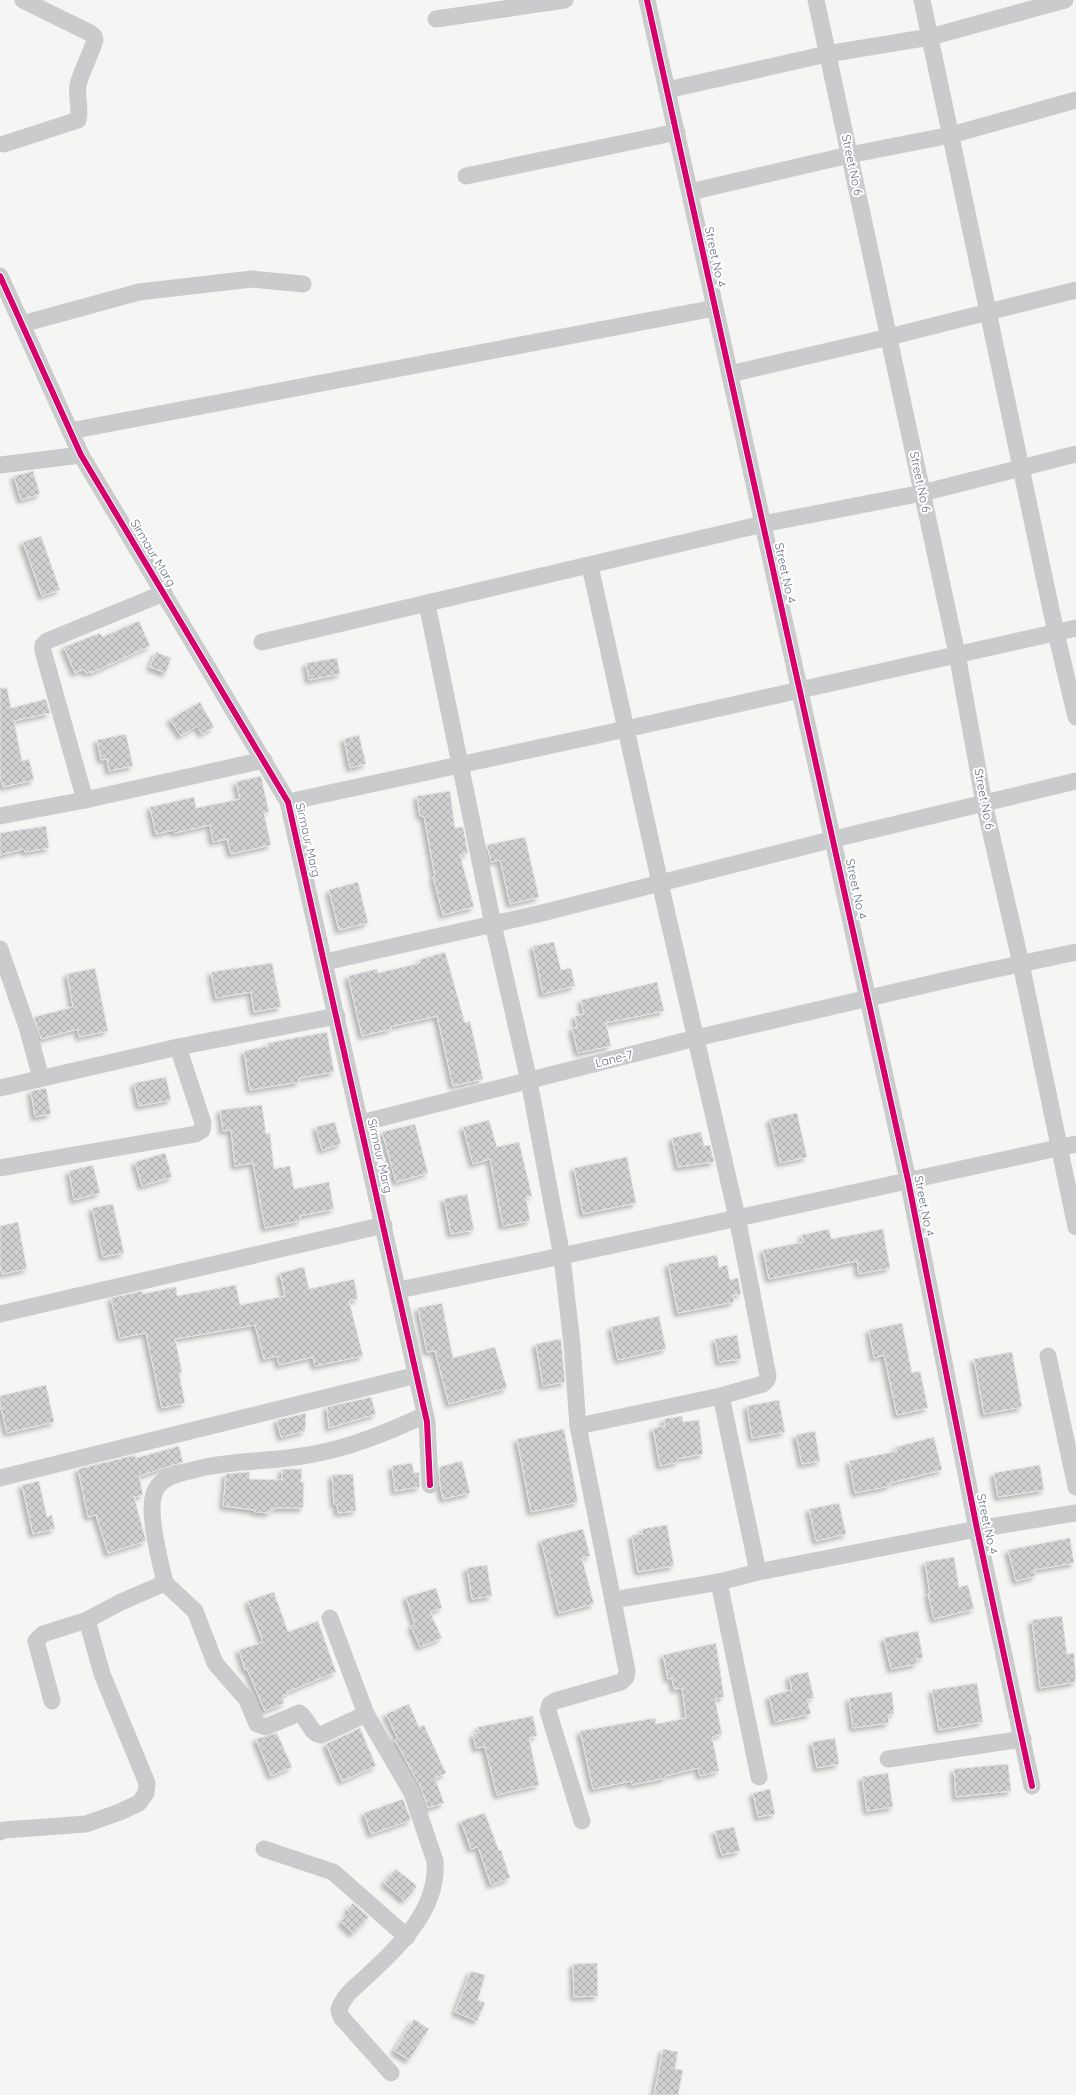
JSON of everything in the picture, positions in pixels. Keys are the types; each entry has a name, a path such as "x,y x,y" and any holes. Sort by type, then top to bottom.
{"street":[{"path":"4,144 78,120 80,115 77,96 78,85 95,40 94,36 90,33 23,0"},
{"path":"436,19 565,0"},
{"name":"Street No 4","path":"647,0 834,839 908,1180 977,1529 1032,1786"},
{"name":"Street No 6","path":"816,0 958,654 984,803 1021,964 1076,1227"},
{"path":"922,0 1056,633 1076,717"},
{"path":"667,90 827,54 930,37 1065,0"},
{"path":"690,192 849,155 951,135 1076,100"},
{"path":"466,176 677,132"},
{"name":"Sirmaur Marg","path":"0,276 81,455 288,802 417,1375 426,1419 430,1485"},
{"path":"22,324 139,292 252,279 303,284"},
{"path":"730,374 889,337 1076,290"},
{"path":"70,430 715,308"},
{"path":"262,642 590,566 763,524 922,493 1076,454"},
{"path":"0,465 81,455"},
{"path":"578,1426 721,1396 763,1384 767,1380 737,1217 660,883 590,566"},
{"path":"85,800 43,650 43,645 47,641 164,593"},
{"path":"428,604 433,638 444,682 493,924 528,1081 562,1257 572,1344 578,1426 627,1671 626,1677 621,1682 555,1701 550,1704 548,1711 582,1821"},
{"path":"288,802 626,729 1076,628"},
{"path":"0,816 85,800 264,760"},
{"path":"325,962 493,924 834,839 1076,781"},
{"path":"0,949 27,1027 41,1078"},
{"name":"Lane-7","path":"361,1123 696,1038 868,997 1076,952"},
{"path":"0,1088 178,1047 337,1016"},
{"path":"0,1168 196,1134 202,1130 203,1123 178,1047"},
{"path":"399,1290 562,1257 737,1217 1076,1144"},
{"path":"0,1314 384,1225"},
{"path":"1048,1356 1076,1487"},
{"path":"0,1478 417,1375"},
{"path":"721,1396 758,1572"},
{"path":"366,1714 321,1735 316,1735 313,1732 304,1716 299,1713 266,1727 261,1727 257,1724 247,1700 215,1663 195,1611 165,1583 151,1508 155,1490 161,1482 174,1475 216,1464 302,1456 331,1451 426,1419"},
{"path":"613,1600 719,1582 758,1572 977,1529 1076,1513"},
{"path":"719,1582 759,1777"},
{"path":"52,1702 36,1641 43,1634 87,1620 121,1602 165,1583"},
{"path":"330,1618 366,1714 412,1793 435,1861 435,1880 426,1906 407,1937 346,1996 339,2010 342,2017 391,2073"},
{"path":"0,1832 4,1830 86,1824 120,1812 139,1803 146,1793 147,1783 102,1674 87,1620"},
{"path":"888,1758 1023,1739"},
{"path":"264,1849 333,1872 407,1937"}],"building":[{"path":"33,471 40,494 21,500 14,476"},
{"path":"41,536 60,590 42,596 23,542"},
{"path":"139,621 150,646 91,673 91,671 86,673 84,669 75,673 64,647 100,633 102,637"},
{"path":"156,652 171,658 166,673 150,667"},
{"path":"337,658 340,674 309,680 306,663"},
{"path":"0,688 7,688 11,708 46,699 50,713 14,721 22,761 29,759 34,780 3,787 0,775"},
{"path":"200,702 214,727 202,734 197,726 181,736 170,719"},
{"path":"126,734 133,766 109,771 107,759 101,760 97,740"},
{"path":"359,735 366,764 350,768 344,739"},
{"path":"261,776 269,812 264,813 271,845 231,854 227,839 213,842 210,825 175,833 174,830 156,834 150,807 194,797 196,808 240,799 236,782"},
{"path":"450,791 455,828 463,827 468,853 460,855 474,907 443,915 433,877 435,877 424,816 420,816 417,796"},
{"path":"46,826 49,848 25,852 24,849 0,855 0,833"},
{"path":"525,837 539,897 510,904 500,860 491,862 487,845"},
{"path":"358,882 368,923 339,930 329,890"},
{"path":"554,942 561,970 571,968 575,986 543,994 533,946"},
{"path":"445,952 465,1023 470,1021 483,1079 453,1086 437,1016 390,1027 391,1029 362,1036 348,976 377,969 378,973 420,963 419,960"},
{"path":"272,963 281,1007 254,1012 251,992 216,998 211,972"},
{"path":"95,968 108,1031 79,1037 78,1029 41,1039 34,1017 73,1007 67,974"},
{"path":"657,982 664,1011 606,1023 611,1046 578,1053 572,1028 577,1027 575,1016 584,1014 581,1000"},
{"path":"327,1032 334,1072 299,1078 299,1082 250,1090 244,1051 268,1046 268,1043"},
{"path":"166,1077 171,1100 139,1106 134,1083"},
{"path":"46,1088 51,1114 35,1117 31,1091"},
{"path":"262,1105 266,1134 270,1133 274,1169 290,1166 294,1189 329,1182 334,1209 300,1216 300,1221 265,1228 253,1163 235,1166 231,1130 223,1131 220,1110"},
{"path":"797,1113 807,1157 780,1163 770,1119"},
{"path":"489,1120 497,1147 519,1142 532,1196 526,1197 530,1221 503,1226 490,1159 473,1164 463,1127"},
{"path":"335,1122 341,1144 322,1150 316,1127"},
{"path":"415,1124 428,1173 396,1182 382,1132"},
{"path":"701,1132 704,1146 710,1145 714,1162 678,1167 672,1138"},
{"path":"165,1153 172,1177 142,1186 135,1162"},
{"path":"627,1157 636,1203 583,1214 574,1168"},
{"path":"93,1165 100,1193 74,1200 69,1171"},
{"path":"467,1194 474,1230 451,1234 444,1199"},
{"path":"113,1204 124,1253 103,1257 92,1208"},
{"path":"18,1222 27,1269 2,1274 0,1265 0,1226"},
{"path":"829,1229 831,1239 883,1229 890,1268 859,1274 857,1261 769,1279 763,1250 803,1242 802,1235"},
{"path":"717,1255 719,1267 727,1265 730,1280 738,1278 741,1294 733,1295 734,1302 678,1313 668,1264"},
{"path":"304,1267 309,1289 354,1279 358,1299 349,1301 363,1356 315,1366 313,1357 279,1365 277,1356 264,1359 255,1325 175,1339 182,1372 179,1373 185,1403 162,1408 146,1333 120,1338 111,1298 142,1291 142,1294 176,1287 177,1296 236,1285 240,1305 285,1296 280,1273"},
{"path":"442,1303 453,1358 495,1347 507,1388 449,1404 435,1351 427,1352 418,1308"},
{"path":"659,1316 666,1349 618,1360 611,1327"},
{"path":"902,1323 912,1373 920,1371 928,1408 897,1415 884,1355 874,1358 869,1330"},
{"path":"737,1335 741,1359 719,1362 715,1339"},
{"path":"561,1339 565,1382 543,1386 536,1344"},
{"path":"1012,1352 1022,1407 984,1414 974,1359"},
{"path":"46,1385 54,1422 7,1433 0,1404 0,1396"},
{"path":"371,1397 376,1414 329,1428 327,1407"},
{"path":"779,1400 785,1432 752,1438 747,1406"},
{"path":"306,1413 305,1431 281,1437 277,1420"},
{"path":"682,1416 683,1422 699,1420 703,1454 677,1459 678,1462 660,1466 653,1428 665,1426 664,1419"},
{"path":"564,1429 578,1502 531,1512 517,1439"},
{"path":"815,1431 820,1461 802,1464 796,1435"},
{"path":"934,1437 942,1470 890,1483 890,1486 855,1493 849,1461 897,1451 896,1447"},
{"path":"179,1446 183,1462 139,1476 143,1495 134,1497 146,1541 108,1553 96,1515 88,1517 78,1469 135,1455 136,1458"},
{"path":"462,1461 470,1493 443,1499 440,1485 439,1467"},
{"path":"412,1463 414,1473 419,1472 420,1487 395,1491 392,1466"},
{"path":"1040,1465 1044,1490 998,1497 994,1473"},
{"path":"282,1469 302,1469 301,1482 304,1482 303,1508 274,1508 274,1510 270,1510 270,1513 255,1512 255,1510 223,1506 226,1474 250,1472 249,1479 282,1480"},
{"path":"353,1474 356,1511 338,1513 337,1504 334,1504 332,1475"},
{"path":"39,1481 47,1517 52,1515 55,1529 33,1534 22,1485"},
{"path":"839,1503 846,1534 816,1541 809,1509"},
{"path":"667,1525 674,1566 638,1572 632,1535 643,1534 642,1529"},
{"path":"583,1529 590,1556 582,1558 594,1604 559,1613 541,1540"},
{"path":"1070,1538 1074,1563 1034,1570 1036,1576 1016,1581 1008,1550"},
{"path":"954,1557 959,1587 968,1585 974,1609 934,1619 928,1594 930,1594 925,1562"},
{"path":"487,1565 492,1596 472,1599 467,1568"},
{"path":"436,1588 442,1608 430,1612 442,1638 420,1647 411,1626 415,1625 406,1597"},
{"path":"274,1592 288,1632 318,1621 336,1672 287,1692 288,1694 282,1696 284,1703 265,1711 247,1669 245,1670 239,1650 263,1642 248,1601"},
{"path":"1062,1616 1067,1654 1074,1653 1076,1682 1040,1688 1032,1620"},
{"path":"918,1631 923,1658 916,1659 917,1664 891,1669 884,1638"},
{"path":"716,1643 724,1697 715,1699 722,1734 712,1737 719,1771 700,1776 698,1768 665,1776 666,1778 632,1785 631,1781 593,1789 580,1731 655,1718 656,1724 686,1718 682,1688 674,1689 672,1678 668,1679 663,1655"},
{"path":"808,1672 814,1698 807,1700 811,1714 775,1722 769,1696 792,1690 789,1676"},
{"path":"977,1683 983,1722 939,1730 932,1690"},
{"path":"892,1692 894,1714 888,1715 889,1723 853,1728 849,1698"},
{"path":"409,1704 419,1727 424,1725 446,1773 435,1778 444,1803 428,1808 421,1788 395,1740 398,1739 386,1714"},
{"path":"533,1716 537,1736 529,1738 539,1785 497,1795 485,1747 476,1748 473,1734 479,1732 478,1727"},
{"path":"360,1728 376,1766 342,1781 326,1744"},
{"path":"277,1733 292,1767 271,1776 256,1739"},
{"path":"835,1738 839,1764 817,1768 812,1742"},
{"path":"1008,1764 1011,1791 956,1797 954,1769"},
{"path":"888,1773 893,1807 867,1811 862,1777"},
{"path":"770,1789 775,1814 758,1817 753,1793"},
{"path":"403,1799 411,1820 371,1834 364,1813"},
{"path":"485,1813 499,1851 501,1850 510,1878 491,1885 478,1847 471,1849 461,1821"},
{"path":"734,1827 740,1851 722,1855 715,1831"},
{"path":"396,1869 417,1886 405,1901 384,1883"},
{"path":"353,1903 369,1917 353,1934 341,1922 350,1913 347,1910"},
{"path":"597,1963 598,1996 574,1997 573,1964"},
{"path":"471,1971 485,1975 478,2000 485,2003 477,2021 455,2012"},
{"path":"414,2019 429,2029 409,2060 394,2051"},
{"path":"663,2049 678,2052 675,2069 683,2070 678,2095 654,2095"}],"cycle path":[{"path":"647,0 908,1180 977,1529 1032,1786"},
{"path":"0,276 81,455 288,802 427,1422 430,1485"}]}
